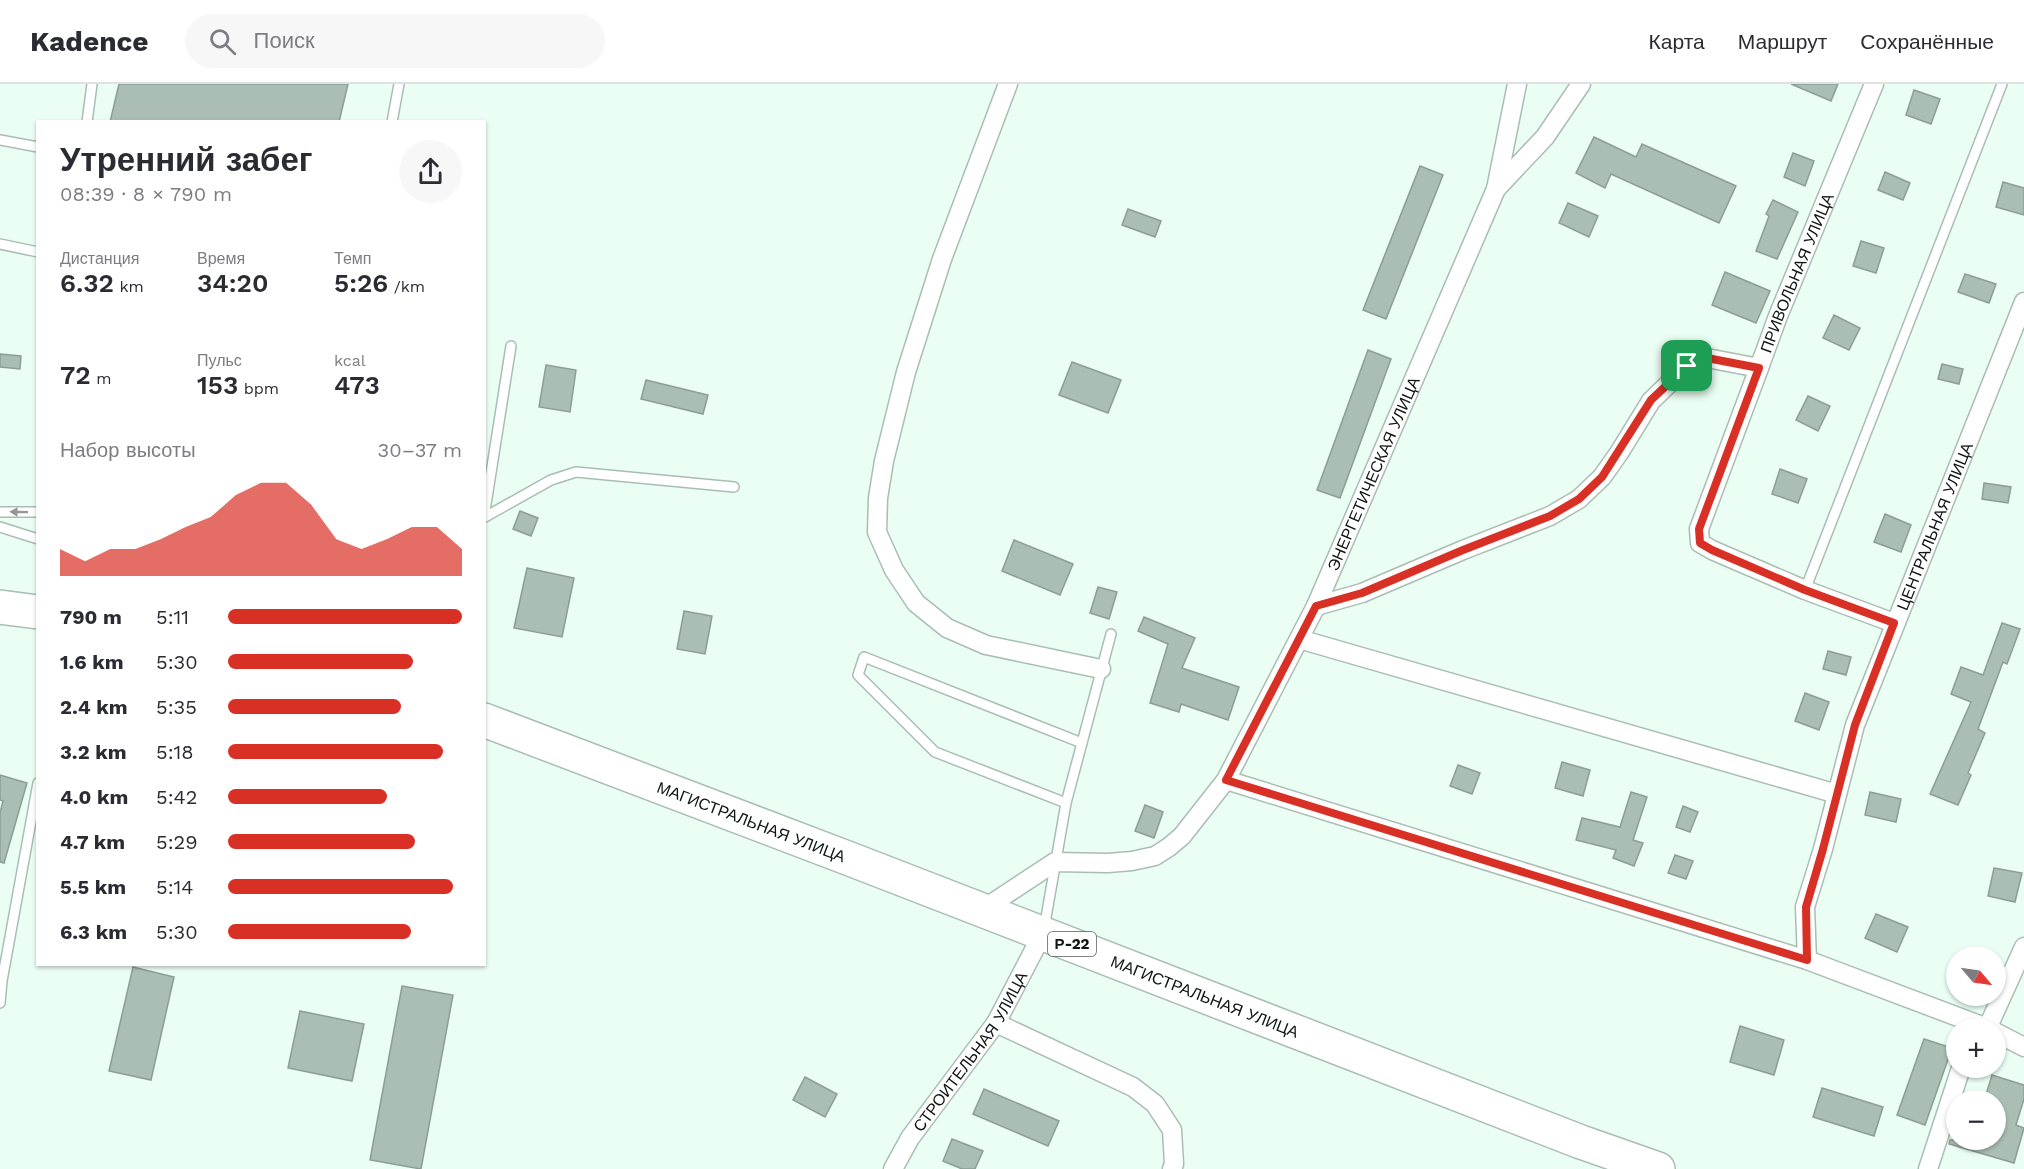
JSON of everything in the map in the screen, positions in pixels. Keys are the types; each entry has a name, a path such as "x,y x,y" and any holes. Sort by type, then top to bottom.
{"highway":[{"path":"0,608 36,612"},
{"name":"МАГИСТРАЛЬНАЯ УЛИЦА","path":"486,721 982,909 1581,1142 1658,1169"}],"street":[{"path":"1008,84 942,259 906,372 884,461 878,498 877,532 894,570 916,603 947,628 986,645 1101,669"},
{"name":"ЭНЕРГЕТИЧЕСКАЯ УЛИЦА","path":"1055,862 1108,863 1155,856 1169,848 1182,836 1226,780 1316,606 1496,189 1516,84"},
{"path":"1496,189 1545,136 1581,84"},
{"name":"ПРИВОЛЬНАЯ УЛИЦА","path":"1316,606 1362,593 1550,516 1579,499 1602,477 1651,400 1687,366 1707,358 1759,368 1778,316 1874,84"},
{"name":"ЦЕНТРАЛЬНАЯ УЛИЦА","path":"1807,960 1806,907 1855,725 2024,302"},
{"path":"1759,368 1699,529 1700,543 1805,590 1894,623"},
{"path":"1299,639 1837,794"},
{"path":"1226,780 1807,960 1961,1018"},
{"path":"982,909 1055,862"},
{"name":"СТРОИТЕЛЬНАЯ УЛИЦА","path":"893,1169 910,1138 996,1023 1043,933"},
{"path":"1995,1018 2024,948"},
{"path":"996,1023 1132,1087 1155,1104 1172,1130 1174,1164 1172,1169"},
{"path":"2006,1037 2024,1047"},
{"path":"1928,1169 1958,1078"}],"lane":[{"path":"87,120 92,84"},
{"path":"392,120 399,84"},
{"path":"1805,590 2002,84"},
{"path":"0,140 36,147"},
{"path":"0,244 36,252"},
{"path":"486,510 511,346"},
{"path":"486,516 551,480 576,472 734,487"},
{"path":"0,512 36,512"},
{"path":"0,527 36,538"},
{"path":"1043,933 1066,803 1111,634"},
{"path":"1066,803 935,752 858,675 864,657 1082,743"},
{"path":"0,1002 36,794"}],"building":[{"path":"119,84 348,84 339,120 110,120"},
{"path":"1791,84 1838,84 1831,101"},
{"path":"1914,90 1940,99 1931,124 1906,115"},
{"path":"1594,137 1636,157 1642,144 1736,186 1719,223 1611,174 1605,188 1576,173"},
{"path":"1793,153 1814,161 1805,186 1784,177"},
{"path":"1420,166 1443,175 1386,319 1363,310"},
{"path":"1885,172 1910,183 1903,200 1878,190"},
{"path":"2003,182 2024,188 2024,215 1996,207"},
{"path":"1773,200 1798,212 1777,259 1756,251 1769,216 1766,214"},
{"path":"1568,203 1598,216 1589,237 1559,223"},
{"path":"1128,209 1161,221 1155,237 1122,225"},
{"path":"1861,241 1884,248 1876,273 1853,266"},
{"path":"1725,272 1770,291 1756,323 1712,305"},
{"path":"1965,274 1996,284 1989,303 1958,292"},
{"path":"1834,315 1860,328 1849,350 1823,338"},
{"path":"1368,350 1391,359 1340,498 1317,490"},
{"path":"0,354 21,356 20,369 0,367"},
{"path":"1072,362 1121,380 1108,413 1059,395"},
{"path":"1942,364 1963,369 1959,384 1938,379"},
{"path":"546,365 576,370 570,412 539,407"},
{"path":"646,380 708,395 703,414 641,399"},
{"path":"1808,396 1830,406 1818,431 1796,420"},
{"path":"1780,469 1807,479 1798,503 1772,494"},
{"path":"1984,483 2011,487 2008,503 1982,499"},
{"path":"520,511 538,518 531,536 513,529"},
{"path":"1885,514 1911,525 1901,552 1874,542"},
{"path":"1014,540 1073,564 1060,595 1002,571"},
{"path":"527,568 574,578 562,637 514,628"},
{"path":"1098,587 1117,592 1109,619 1090,613"},
{"path":"684,611 712,616 705,654 677,649"},
{"path":"1144,617 1195,638 1182,668 1239,687 1228,720 1181,704 1179,712 1150,703 1168,644 1138,631"},
{"path":"2002,623 2020,629 2007,664 2003,662 1978,729 1985,733 1968,773 1971,775 1958,805 1930,794 1971,702 1951,694 1961,667 1983,675"},
{"path":"1828,651 1851,657 1846,675 1823,669"},
{"path":"1805,693 1829,702 1819,730 1795,721"},
{"path":"1562,762 1590,770 1583,796 1555,788"},
{"path":"1458,765 1480,773 1472,794 1450,786"},
{"path":"0,775 27,783 4,863 0,862 0,813 3,801 0,800"},
{"path":"1631,792 1647,797 1633,840 1643,843 1634,866 1613,858 1616,850 1576,840 1582,818 1620,827"},
{"path":"1870,792 1901,799 1896,822 1865,815"},
{"path":"1145,805 1163,812 1154,838 1135,831"},
{"path":"1683,806 1698,812 1690,832 1676,827"},
{"path":"1675,855 1693,861 1686,879 1668,873"},
{"path":"1994,868 2022,873 2015,902 1988,896"},
{"path":"1876,914 1908,927 1897,952 1865,938"},
{"path":"133,967 174,977 151,1080 109,1071"},
{"path":"402,986 453,995 421,1169 370,1160"},
{"path":"300,1011 364,1024 352,1081 288,1068"},
{"path":"1740,1026 1784,1040 1774,1075 1730,1062"},
{"path":"1924,1039 1946,1046 1946,1065 1925,1125 1897,1115"},
{"path":"805,1077 837,1094 825,1117 793,1100"},
{"path":"1991,1078 2002,1078 2024,1085 2024,1099 2016,1125 2024,1128 2014,1163 1970,1150 2006,1150 2006,1090 1987,1090"},
{"path":"1822,1088 1883,1107 1874,1136 1813,1117"},
{"path":"984,1089 1059,1121 1048,1146 973,1114"},
{"path":"952,1139 983,1151 975,1169 962,1169 943,1161"}],"route":[{"path":"1707,358 1759,368 1699,529 1700,543 1805,590 1894,623 1855,725 1806,907 1807,960 1226,780 1316,606 1362,593 1550,516 1579,499 1602,477 1651,400 1687,366 1707,358"}]}
